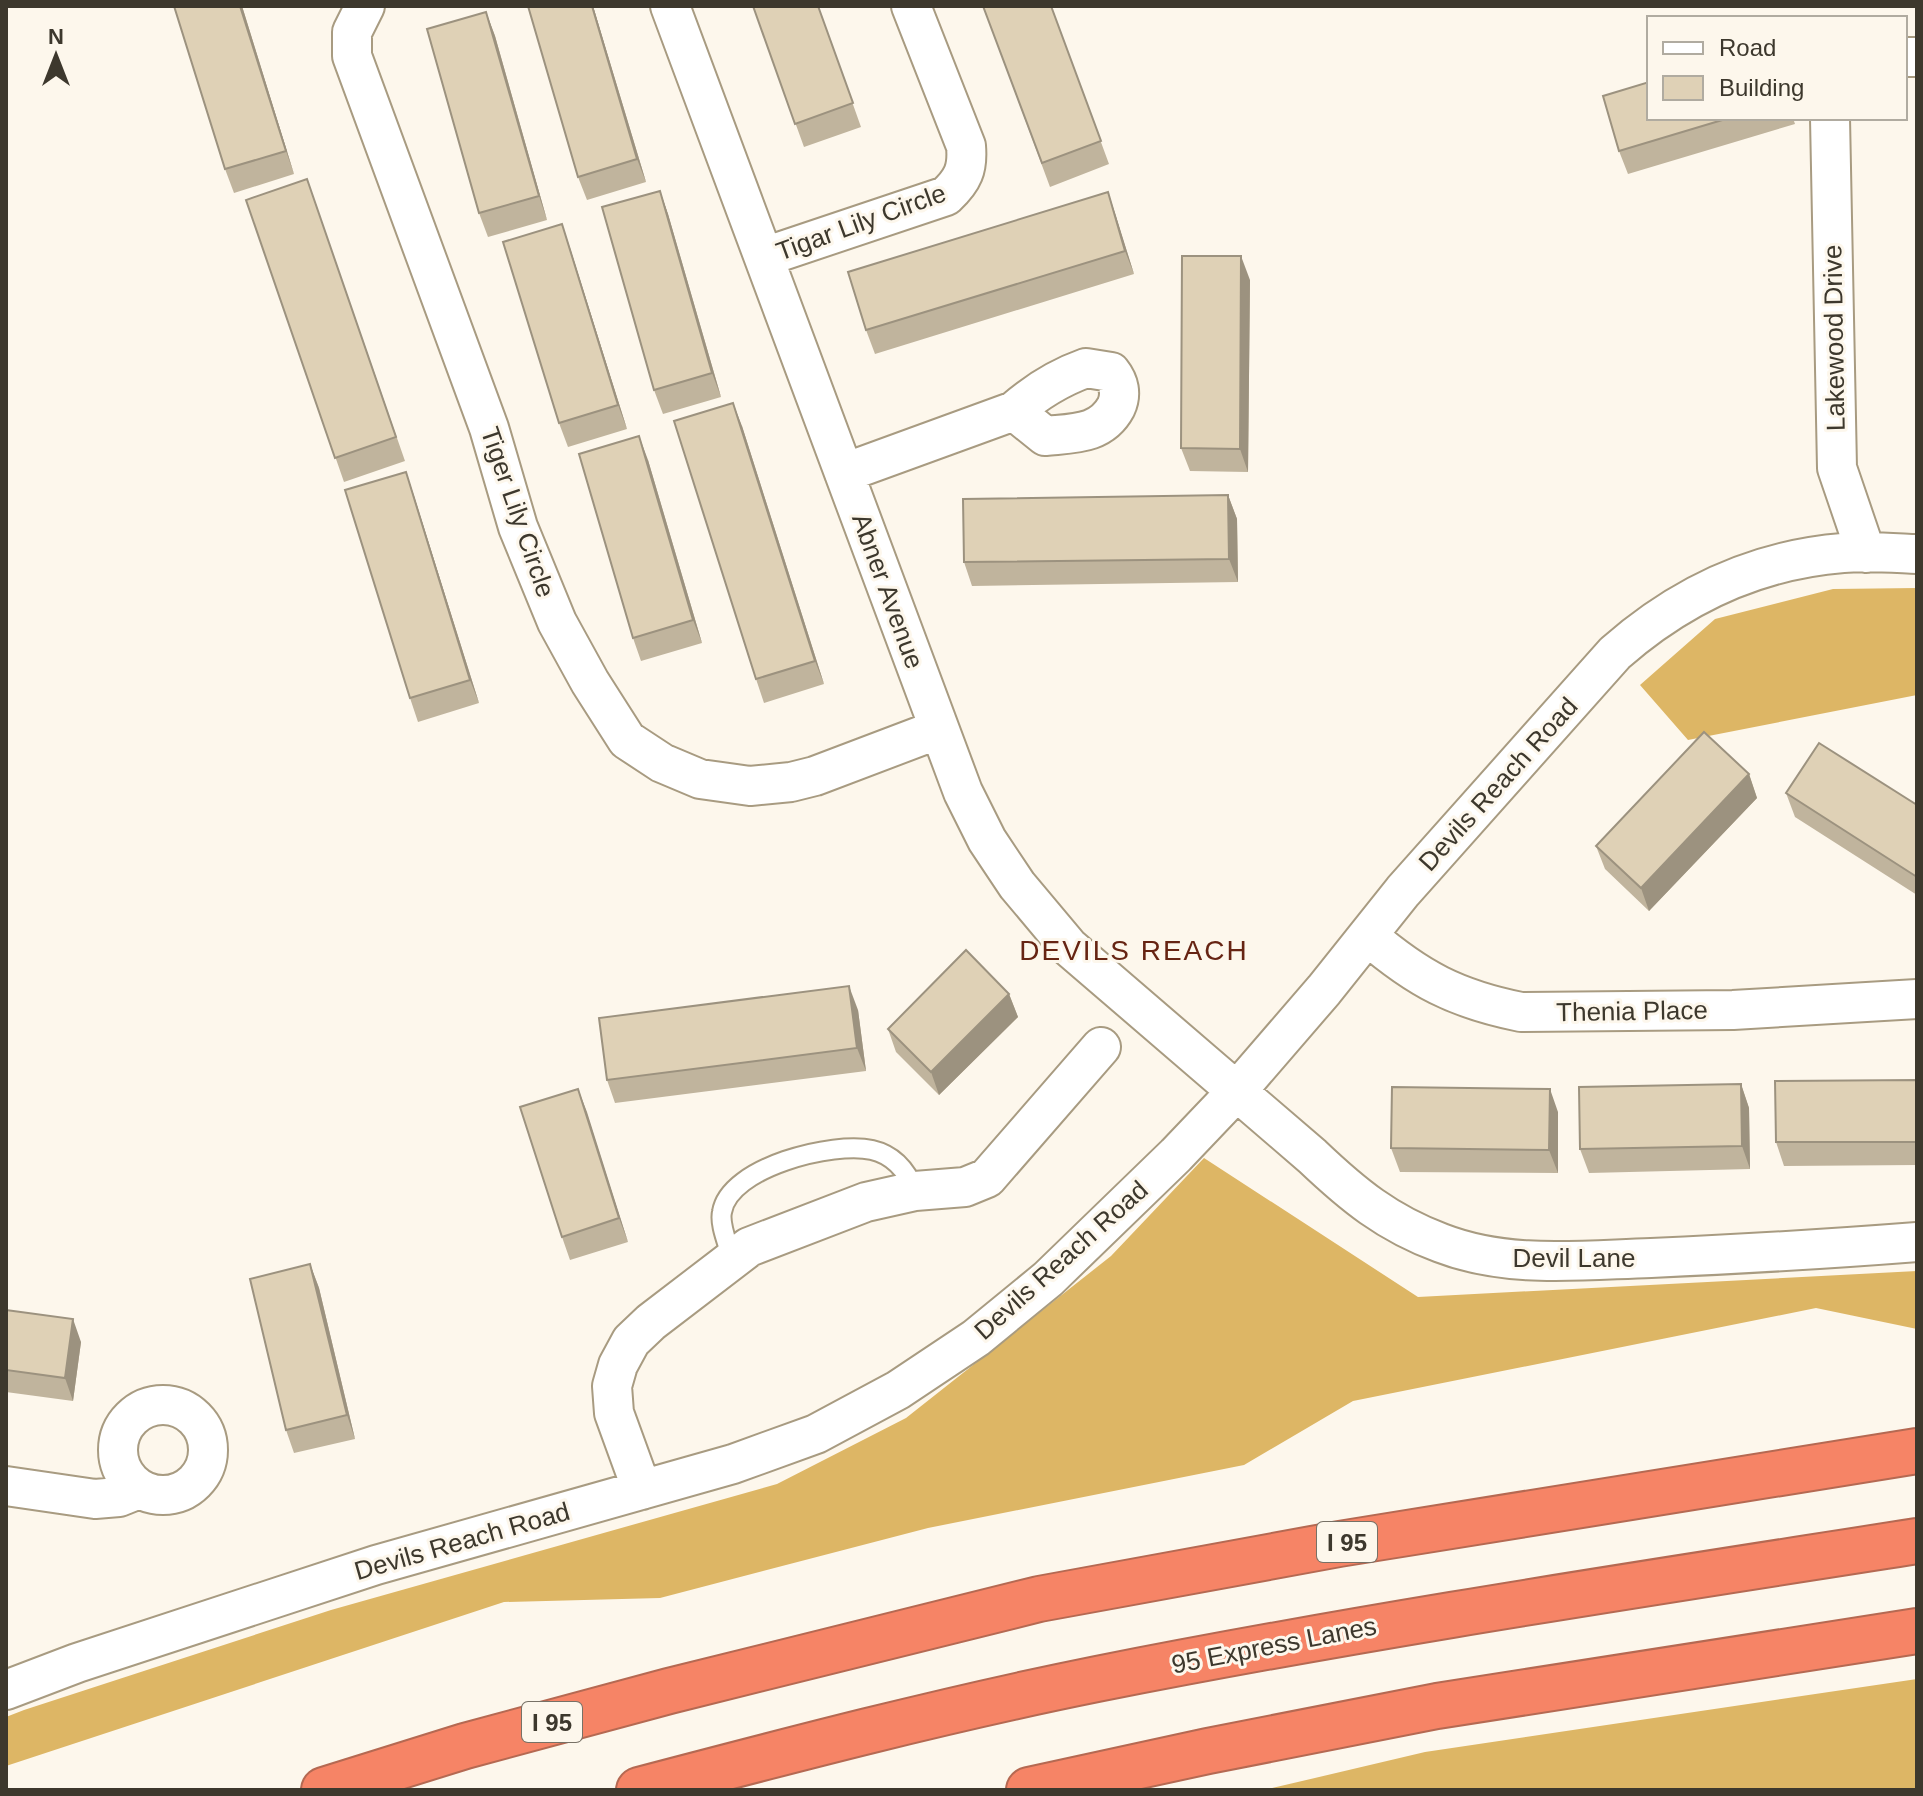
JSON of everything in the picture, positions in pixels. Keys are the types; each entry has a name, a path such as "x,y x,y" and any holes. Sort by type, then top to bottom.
{"highway":[{"name":"I 95","path":"324,1790 465,1746 654,1695 1039,1599 1354,1541 1917,1451"},
{"name":"95 Express Lanes","path":"639,1790 820,1742 1094,1679 1381,1625 1917,1541"},
{"path":"1029,1790 1437,1706 1917,1631"}],"street":[{"name":"Tiger Lily Circle","path":"365,6 352,32 352,56 489,428 518,527 557,622 627,740 662,763 700,779 750,786 815,776 939,729"},
{"name":"Abner Avenue","path":"670,6 939,729 963,792 987,840 1024,895 1069,947 1236,1092"},
{"name":"Tigar Lily Circle","path":"764,257 946,196 961,183 968,165 966,146 911,6"},
{"name":"Lakewood Drive","path":"1830,120 1837,468 1866,553"},
{"path":"844,473 1014,411"},
{"name":"Devils Reach Road","path":"6,1690 77,1663 376,1565 733,1464 816,1434 898,1390 976,1338 1059,1268 1176,1155 1236,1092 1403,891 1615,653 1640,631 1701,592 1758,568 1813,556 1917,554"},
{"name":"Thenia Place","path":"1368,936 1405,967 1447,991 1521,1012 1733,1010 1917,999"},
{"path":"642,1490 614,1413 612,1386 618,1365 631,1341 749,1247 866,1202 915,1191 965,1187 987,1178 1101,1047"},
{"name":"Devil Lane","path":"1236,1092 1312,1156 1350,1193 1395,1222 1443,1244 1495,1258 1537,1262 1776,1253 1917,1242"},
{"path":"6,1486 95,1499 119,1497 139,1489"}],"lane":[{"path":"732,1260 721,1214 728,1195 745,1178 789,1159 841,1150 872,1150 892,1158 908,1174 915,1191"}],"shaded area":[{"path":"1917,588 1917,695 1688,740 1640,685 1715,619 1833,589"},
{"path":"1204,1158 1418,1297 1917,1271 1917,1329 1816,1308 1353,1401 1244,1465 928,1528 660,1598 504,1602 6,1766 6,1717 24,1710 331,1610 777,1484 906,1418 1111,1256"},
{"path":"1917,1679 1917,1790 1264,1790 1425,1752"}],"building":[{"path":"174,6 240,6 286,151 225,169"},
{"path":"528,6 592,6 637,159 578,177"},
{"path":"753,6 818,6 853,103 795,124"},
{"path":"983,6 1051,6 1101,141 1042,163"},
{"path":"486,12 539,196 479,213 427,29"},
{"path":"1647,83 1647,120 1722,120 1619,151 1603,96"},
{"path":"307,179 396,437 335,458 246,200"},
{"path":"660,191 712,373 654,390 602,207"},
{"path":"1108,192 1125,251 866,330 848,272"},
{"path":"562,224 618,405 559,423 503,242"},
{"path":"1182,256 1241,256 1240,449 1181,448"},
{"path":"733,403 815,661 756,679 674,421"},
{"path":"639,436 693,620 633,638 579,454"},
{"path":"406,472 470,680 410,698 345,490"},
{"path":"1228,495 1229,559 964,562 963,499"},
{"path":"1704,732 1749,774 1641,888 1596,846"},
{"path":"1819,743 1917,805 1917,877 1786,793"},
{"path":"966,950 1009,994 931,1072 888,1029"},
{"path":"849,986 857,1048 607,1080 599,1018"},
{"path":"1917,1080 1917,1142 1776,1142 1775,1081"},
{"path":"1741,1084 1742,1146 1580,1149 1579,1087"},
{"path":"1392,1087 1550,1089 1549,1150 1391,1148"},
{"path":"578,1089 619,1218 562,1237 520,1107"},
{"path":"310,1264 347,1415 286,1430 250,1279"},
{"path":"6,1310 73,1319 65,1378 6,1370"}],"district":[{"name":"DEVILS REACH","path":"1134,950"}]}
